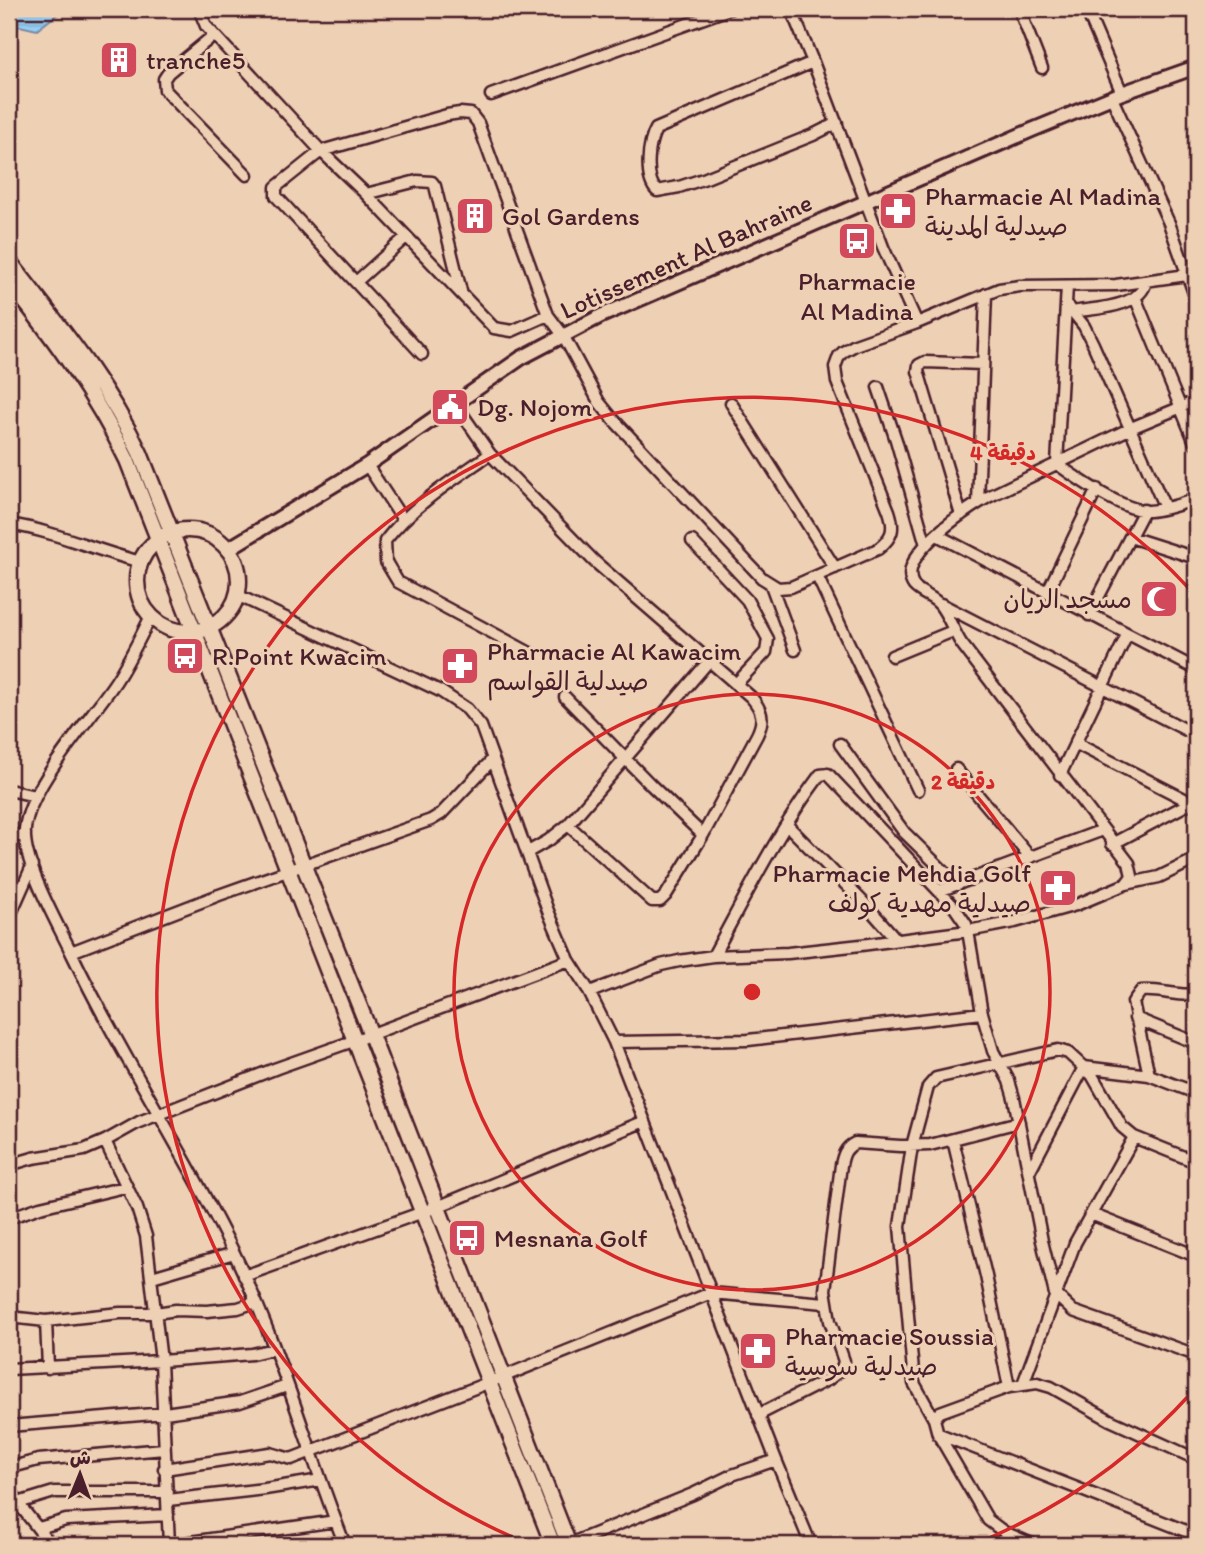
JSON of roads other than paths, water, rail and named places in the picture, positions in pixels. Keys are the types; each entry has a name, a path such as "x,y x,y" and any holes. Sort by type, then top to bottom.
{"main road":[{"path":"9,261 80,352 112,401 140,453 164,537"},
{"path":"9,281 60,346 96,401 164,537 295,868 356,1040 430,1209 564,1545"},
{"path":"186,531 202,533 216,539 228,549 238,571 237,595 226,615 201,630 171,629 151,617 138,591 137,576 148,550 164,537 186,531"},
{"path":"295,868 371,1035 430,1209"}],"street":[{"path":"199,9 206,26 321,151 366,194 494,328 512,331 548,315"},
{"path":"491,95 729,9"},
{"path":"791,9 883,247 917,323"},
{"path":"1019,9 1042,68"},
{"path":"1090,18 1117,95 1191,276 1196,299"},
{"path":"214,35 168,73 164,79 165,90 247,175"},
{"path":"813,62 656,129 652,135 650,149 652,187 657,191 679,187 778,150 837,123"},
{"name":"Lotissement Al Bahraine","path":"228,549 368,466 521,358 563,335 628,303 1117,95 1196,67"},
{"path":"422,354 276,196 276,187 321,151 447,115 471,114 478,123 548,315 563,335 605,410 734,551 771,584 778,588 790,587 878,549 888,541 894,529 837,382 836,361 843,352 986,294 1020,286 1116,285 1191,276"},
{"path":"366,194 417,181 432,182 462,293"},
{"path":"356,282 406,237"},
{"path":"1070,309 1116,304 1135,298 1146,281"},
{"path":"1057,464 1070,309 1067,286"},
{"path":"978,503 986,294"},
{"path":"1135,298 1196,446"},
{"path":"1070,309 1093,344 1165,509"},
{"path":"961,515 918,371 919,365 925,362 983,364"},
{"path":"878,387 926,545"},
{"path":"1196,401 1130,428 978,503 926,545 914,558 911,567 912,581 922,593 940,604 1196,735"},
{"path":"731,403 835,568"},
{"path":"456,405 490,454 594,561 758,705 763,721 703,835 660,901 652,901 568,825"},
{"path":"490,454 421,503 403,520 385,541 386,562 398,582 530,653"},
{"path":"1057,464 1123,505 1144,510 1165,509 1196,499"},
{"path":"368,466 403,520"},
{"path":"1047,593 1097,489"},
{"path":"1089,615 1144,510"},
{"path":"9,524 141,562"},
{"path":"937,535 1196,669"},
{"path":"1130,537 1196,558"},
{"path":"692,541 747,600 768,639 765,652 736,684"},
{"path":"817,576 918,790"},
{"path":"771,584 795,650"},
{"path":"237,595 391,667 458,702 481,726 548,911 569,960 590,992 614,1042 811,1545"},
{"path":"940,604 953,631 1131,867 1132,876 1126,884"},
{"path":"151,617 116,681 34,796 27,816 27,853 71,952 111,1032 190,1168 234,1253 256,1302 345,1545"},
{"path":"892,656 953,631"},
{"path":"1060,775 1128,635"},
{"path":"528,852 568,825 709,661"},
{"path":"565,697 703,835"},
{"path":"1075,743 1194,803"},
{"path":"840,744 904,832 958,885"},
{"path":"71,952 219,895 431,820 441,814 492,760"},
{"path":"956,769 1030,857"},
{"path":"713,956 787,825 820,775 828,774 959,913 968,931 982,1013 993,1051 1009,1081 1055,1294 1073,1311 1196,1355"},
{"path":"9,789 34,796"},
{"path":"1112,844 1194,803"},
{"path":"787,825 896,939"},
{"path":"939,891 1102,830"},
{"path":"9,837 25,834"},
{"path":"590,992 662,965 713,956 788,953 968,931 1016,922 1076,905 1126,884 1159,877 1196,859"},
{"path":"9,918 32,866"},
{"path":"9,1165 83,1150 139,1122 276,1068 569,960"},
{"path":"1149,1075 1133,1002 1141,991 1157,989 1185,996 1196,995"},
{"path":"614,1042 748,1041 982,1013"},
{"path":"1135,1018 1196,1043"},
{"path":"1034,1545 1004,1532 988,1520 938,1434 934,1419 914,1383 900,1226 912,1146 928,1087 936,1078 1058,1050 1068,1053 1084,1067 1122,1127 1134,1137 1196,1162"},
{"path":"1084,1067 1149,1075 1196,1093"},
{"path":"1029,1173 1084,1067"},
{"path":"244,1276 430,1209 645,1121"},
{"path":"758,1415 829,1379 842,1369 844,1361 825,1303 825,1290 843,1154 849,1146 855,1143 912,1146 953,1140 1019,1122"},
{"path":"1023,1384 1075,1243 1134,1137"},
{"path":"953,1140 1009,1387"},
{"path":"105,1141 137,1208 146,1236 165,1413 164,1469 168,1496 169,1545 336,1521"},
{"path":"9,1218 40,1207 125,1187"},
{"path":"1091,1214 1196,1256"},
{"path":"152,1277 234,1253"},
{"path":"164,1469 271,1452 291,1459 711,1293 825,1303"},
{"path":"9,1317 46,1321 120,1313 207,1311 238,1308 256,1302"},
{"path":"46,1321 48,1368"},
{"path":"9,1369 161,1361 252,1354 273,1349"},
{"path":"934,1419 940,1412 1009,1387 1037,1383 1051,1387 1110,1420 1196,1459"},
{"path":"9,1426 165,1413 240,1402 287,1386"},
{"path":"938,1434 1196,1537 1193,1545"},
{"path":"9,1468 38,1460 164,1449"},
{"path":"564,1545 694,1494 732,1475 776,1460"},
{"path":"18,1503 54,1492 168,1496 265,1489 321,1480"},
{"path":"9,1487 51,1545"},
{"path":"39,1528 66,1520 168,1515"}],"water":[{"path":"9,9 64,9 37,30 20,26 9,33"}],"place":[{"name":"tranche5","path":"119,60"},
{"name":"Pharmacie Al Madina صيدلية المدينة","path":"898,211"},
{"name":"Gol Gardens","path":"475,216"},
{"name":"Pharmacie Al Madina","path":"857,241"},
{"name":"Dg. Nojom","path":"450,407"},
{"name":"مسجد الريان","path":"1159,599"},
{"name":"R.Point Kwacim","path":"185,656"},
{"name":"Pharmacie Al Kawacim صيدلية القواسم","path":"460,666"},
{"name":"Pharmacie Mehdia Golf صيدلية مهدية كولف","path":"1058,888"},
{"name":"Mesnana Golf","path":"467,1238"},
{"name":"Pharmacie Soussia صيدلية سوسية","path":"758,1351"}]}
